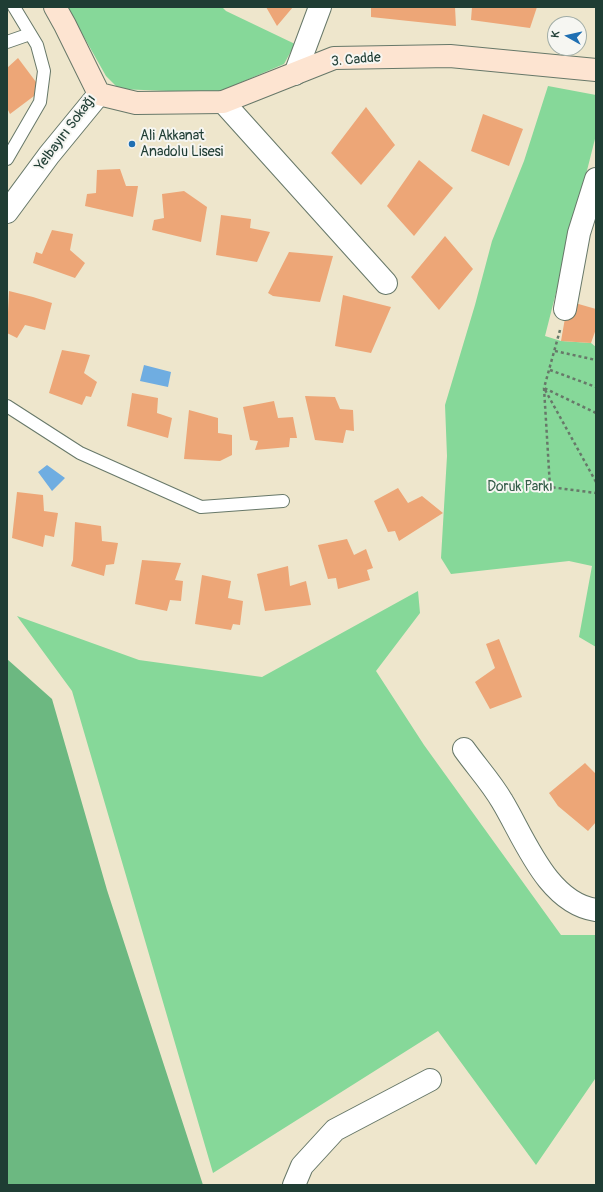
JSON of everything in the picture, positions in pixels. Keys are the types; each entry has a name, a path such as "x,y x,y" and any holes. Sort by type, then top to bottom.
{"main road":[{"name":"Yelbayırı Sokağı","path":"55,7 99,94"},
{"name":"3. Cadde","path":"99,94 136,103 223,102 334,58 450,56 596,70"}],"street":[{"path":"295,74 320,7"},
{"name":"Yelbayırı Sokağı","path":"7,212 48,155 99,94"},
{"path":"223,102 386,283"},
{"path":"565,309 579,233 596,179"},
{"path":"464,749 501,800 532,858 560,893 586,909 596,910"},
{"path":"294,1185 302,1166 335,1130 430,1080"}],"lane":[{"path":"7,159 40,102 44,71 36,45 14,7"},
{"path":"7,42 30,34"},
{"path":"7,406 80,453 201,507 283,501"}],"path":[{"path":"565,309 544,388 550,487 596,493"},
{"path":"555,351 596,360"},
{"path":"550,370 596,387"},
{"path":"544,388 596,413"},
{"path":"544,388 596,482"}],"green space":[{"path":"67,7 222,7 226,11 295,44 284,64 216,93 119,89 106,76"},
{"name":"Doruk Parkı","path":"548,86 596,95 596,135 545,336 561,341 591,343 596,347 596,647 579,637 592,566 569,561 451,574 441,558 447,456 445,405 475,305 492,241 524,161"},
{"path":"418,591 420,613 376,671 424,745 561,935 596,935 596,1079 536,1165 438,1031 213,1173 72,691 17,616 139,660 262,677"},
{"path":"7,659 52,699 107,890 203,1185 7,1185"}],"water":[{"path":"144,365 171,372 168,387 140,381"},
{"path":"47,465 65,478 52,491 38,472"}],"building":[{"path":"266,7 293,7 277,26"},
{"path":"371,7 455,7 456,26 371,17"},
{"path":"472,7 537,7 530,28 471,20"},
{"path":"18,58 42,90 10,114 7,108 7,68"},
{"path":"366,107 395,145 361,185 331,153"},
{"path":"483,114 523,129 509,166 471,151"},
{"path":"419,160 453,188 414,236 387,206"},
{"path":"120,169 126,186 138,186 133,217 85,206 87,194 96,193 97,170"},
{"path":"184,191 207,207 201,242 152,230 154,220 164,218 162,194"},
{"path":"221,215 251,219 250,228 270,232 257,262 216,255"},
{"path":"52,230 73,234 70,250 85,263 75,278 33,263 36,252 42,254"},
{"path":"445,236 473,269 439,310 411,277"},
{"path":"289,252 333,256 320,302 273,296 268,293"},
{"path":"9,291 52,303 45,330 25,325 17,338 7,333"},
{"path":"343,295 391,307 371,353 335,346"},
{"path":"568,301 596,309 596,329 591,343 561,341"},
{"path":"62,350 90,355 84,373 97,382 91,397 86,396 82,405 49,393"},
{"path":"132,393 158,398 157,413 172,418 168,438 127,426"},
{"path":"305,396 335,397 340,409 353,410 354,431 346,430 343,443 315,440"},
{"path":"274,401 278,418 293,417 297,438 290,438 289,447 255,450 258,441 250,440 243,407"},
{"path":"189,410 218,418 218,433 232,435 232,455 220,461 184,459"},
{"path":"398,488 408,503 422,496 443,513 399,541 395,531 388,532 374,501"},
{"path":"17,492 43,495 44,511 58,513 54,537 45,535 43,547 12,538"},
{"path":"75,522 101,526 102,541 118,543 114,564 106,565 104,576 71,566 73,560"},
{"path":"347,539 354,555 366,549 373,568 367,570 370,580 338,589 336,578 328,579 318,545"},
{"path":"142,560 181,563 175,580 183,581 181,601 170,600 167,611 135,604"},
{"path":"288,566 290,586 306,581 311,605 265,611 257,574"},
{"path":"202,575 231,581 228,598 243,601 240,625 233,624 231,630 195,624"},
{"path":"499,639 522,697 490,709 475,682 495,668 486,644"},
{"path":"585,763 596,774 596,822 588,831 558,806 549,793"}],"place":[{"name":"Ali Akkanat Anadolu Lisesi","path":"132,144"}]}
